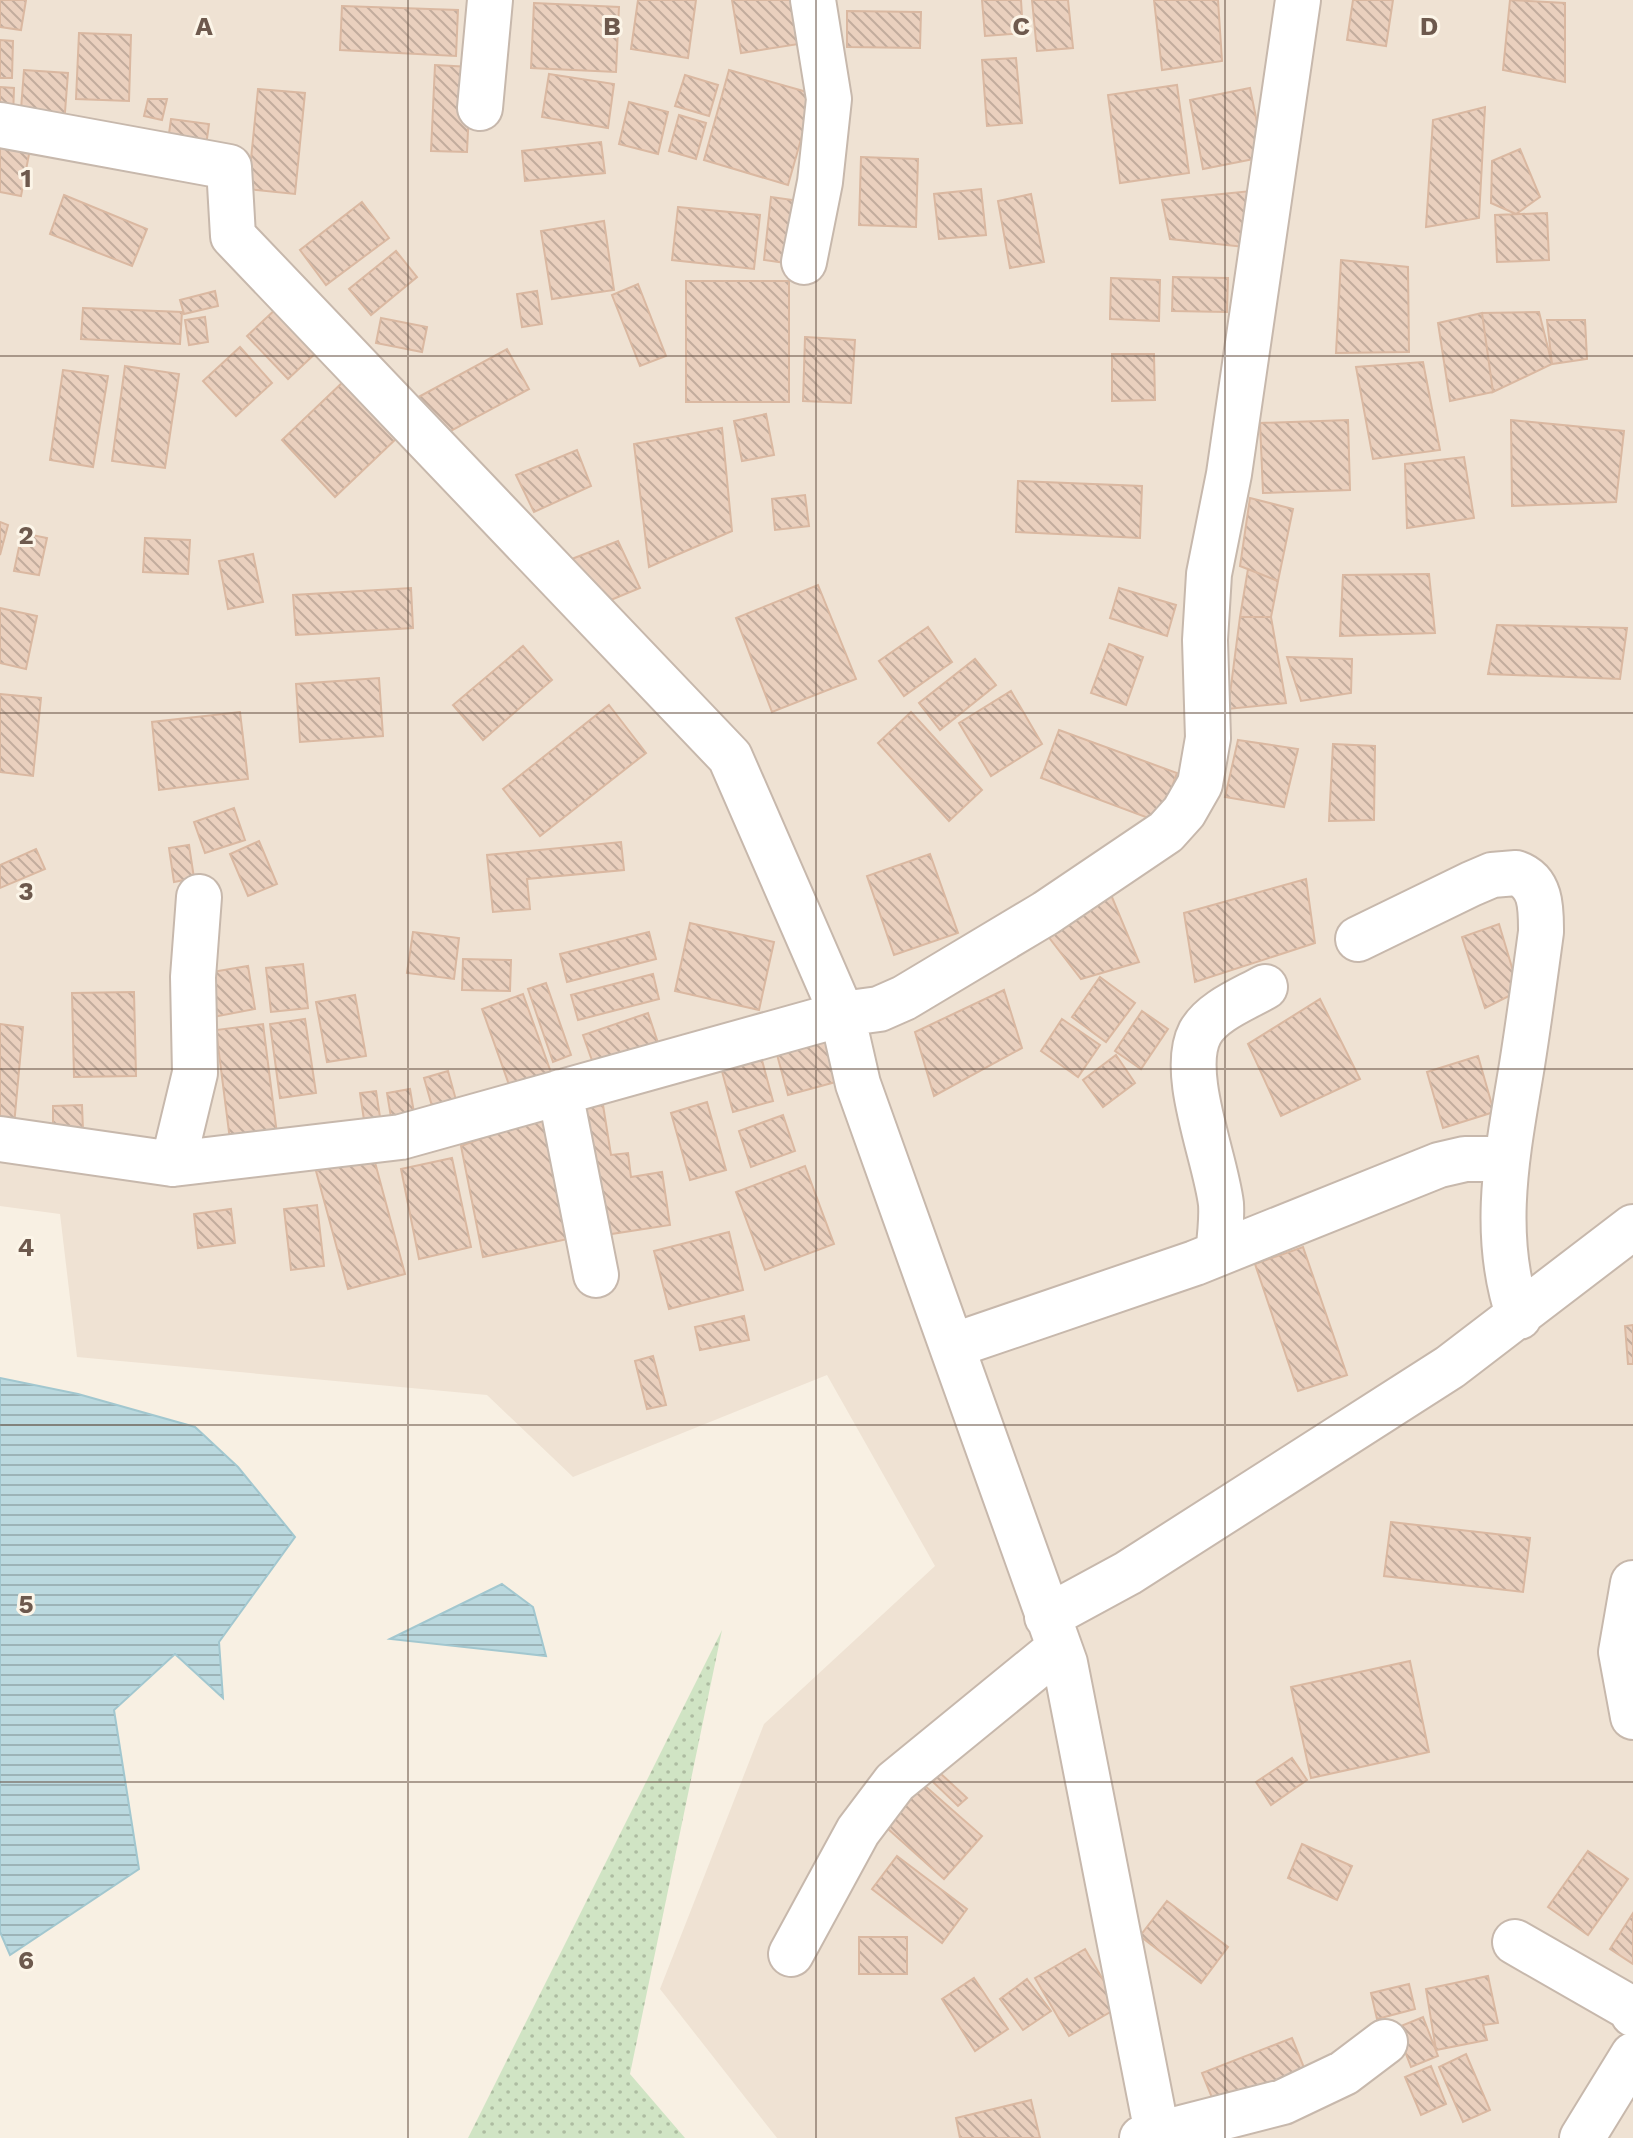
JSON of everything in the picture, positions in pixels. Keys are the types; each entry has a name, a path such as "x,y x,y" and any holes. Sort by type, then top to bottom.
{"street":[{"path":"480,108 490,0"},
{"path":"804,262 820,182 829,99 813,0"},
{"path":"0,1139 173,1164 401,1137 842,1014 879,1009 904,998 1046,913 1166,832 1184,812 1200,784 1208,738 1205,640 1209,574 1229,474 1298,0"},
{"path":"0,125 229,167 233,236 730,757 842,1014 858,1084 1053,1632 1152,2136 1283,2102 1344,2073 1385,2042"},
{"path":"1358,939 1492,875 1516,873 1535,888 1541,903 1541,932 1505,1159 1503,1256 1519,1317"},
{"path":"173,1164 195,1073 193,977 199,897"},
{"path":"1218,1253 1221,1205 1195,1080 1195,1046 1200,1032 1211,1020 1265,987"},
{"path":"560,1092 596,1275"},
{"path":"952,1346 1218,1253 1439,1165 1465,1159 1505,1159"},
{"path":"791,1954 858,1831 895,1782 1053,1632 1128,1573 1316,1455 1519,1317 1633,1227"},
{"path":"1633,1583 1621,1652 1633,1717"},
{"path":"1515,1942 1630,2008 1633,2014"},
{"path":"1582,2138 1632,2060"}],"shaded area":[{"path":"0,0 1633,0 1633,2138 777,2138 660,1989 764,1724 935,1566 827,1375 573,1477 487,1395 77,1357 60,1214 0,1206"}],"green space":[{"path":"722,1630 630,2074 685,2138 468,2138"}],"water":[{"path":"0,1378 78,1394 195,1427 238,1467 295,1537 219,1642 223,1698 175,1654 114,1710 139,1869 10,1955 0,1932"},
{"path":"502,1584 533,1607 546,1656 390,1639"}],"building":[{"path":"0,0 26,0 21,30 0,27"},
{"path":"638,0 696,0 688,58 631,49"},
{"path":"732,0 798,0 805,43 741,53"},
{"path":"982,0 1021,0 1023,33 985,36"},
{"path":"1032,0 1068,0 1073,48 1037,51"},
{"path":"1154,0 1218,0 1222,61 1162,70"},
{"path":"1353,0 1393,0 1386,46 1347,40"},
{"path":"1510,0 1565,3 1565,82 1503,70"},
{"path":"534,3 619,7 616,72 531,68"},
{"path":"342,6 458,10 456,56 340,50"},
{"path":"847,11 921,12 920,48 847,47"},
{"path":"79,33 131,35 129,101 76,99"},
{"path":"0,40 13,41 12,78 0,78"},
{"path":"1016,58 1022,123 987,126 982,60"},
{"path":"435,65 471,67 467,152 431,151"},
{"path":"24,70 68,73 64,125 20,122"},
{"path":"729,70 814,94 788,185 704,160"},
{"path":"549,74 614,84 608,128 542,117"},
{"path":"685,75 718,85 709,116 675,106"},
{"path":"1177,85 1189,173 1120,183 1108,95"},
{"path":"0,87 14,88 13,117 0,116"},
{"path":"1250,88 1264,157 1203,169 1190,100"},
{"path":"258,89 305,93 295,194 248,189"},
{"path":"148,99 167,99 162,120 144,116"},
{"path":"629,102 668,112 658,154 619,144"},
{"path":"1485,107 1479,218 1426,227 1433,120"},
{"path":"679,115 706,123 696,159 669,151"},
{"path":"171,119 209,124 206,146 168,141"},
{"path":"601,142 605,173 525,181 522,151"},
{"path":"0,143 30,149 21,196 0,192"},
{"path":"1520,149 1540,197 1516,214 1491,203 1492,161"},
{"path":"861,157 918,159 916,227 859,225"},
{"path":"981,189 986,235 939,239 934,194"},
{"path":"1261,190 1254,248 1170,239 1162,200"},
{"path":"1031,194 1044,262 1010,268 998,201"},
{"path":"64,195 147,229 132,266 50,234"},
{"path":"771,197 800,201 793,264 764,260"},
{"path":"362,202 389,238 326,285 300,250"},
{"path":"678,207 760,215 754,269 672,260"},
{"path":"1547,213 1549,260 1497,262 1495,215"},
{"path":"604,221 614,290 552,299 541,231"},
{"path":"396,251 417,277 371,315 349,289"},
{"path":"1341,260 1408,267 1409,352 1336,353"},
{"path":"1173,277 1228,278 1227,312 1172,311"},
{"path":"1111,278 1160,280 1159,321 1110,319"},
{"path":"686,281 789,281 789,402 686,402"},
{"path":"638,284 666,356 640,366 612,295"},
{"path":"215,291 218,306 184,314 180,300"},
{"path":"537,291 542,324 522,327 517,294"},
{"path":"278,307 318,351 288,379 247,336"},
{"path":"83,308 182,312 180,344 81,339"},
{"path":"1539,312 1552,364 1493,392 1482,313"},
{"path":"1482,313 1493,392 1450,401 1438,323"},
{"path":"205,317 208,342 189,345 185,320"},
{"path":"381,318 427,327 422,352 376,343"},
{"path":"1547,320 1585,320 1587,359 1552,364"},
{"path":"805,337 855,340 851,403 803,401"},
{"path":"240,347 272,383 236,416 203,381"},
{"path":"507,349 529,389 434,440 413,400"},
{"path":"1112,354 1154,354 1155,400 1112,401"},
{"path":"1423,362 1440,450 1373,459 1356,367"},
{"path":"125,366 179,374 165,468 112,461"},
{"path":"63,370 108,376 93,467 50,460"},
{"path":"345,380 398,437 335,497 282,440"},
{"path":"766,414 774,455 742,461 734,421"},
{"path":"1348,420 1350,490 1263,493 1260,423"},
{"path":"1511,420 1624,431 1616,502 1512,506"},
{"path":"722,428 732,531 649,567 634,444"},
{"path":"577,450 591,486 534,512 516,475"},
{"path":"1464,457 1474,518 1407,528 1405,464"},
{"path":"1018,481 1142,486 1140,538 1016,532"},
{"path":"805,495 809,526 775,530 772,499"},
{"path":"1250,498 1293,509 1278,581 1240,566"},
{"path":"0,522 8,525 0,555"},
{"path":"22,533 47,538 39,575 14,571"},
{"path":"145,538 190,540 188,574 143,572"},
{"path":"618,541 640,588 601,604 564,562"},
{"path":"253,554 263,602 228,609 219,561"},
{"path":"1248,569 1278,581 1271,617 1240,617"},
{"path":"1429,574 1435,633 1340,636 1343,575"},
{"path":"818,585 856,679 772,712 736,618"},
{"path":"411,588 413,628 296,635 293,595"},
{"path":"1119,588 1176,605 1167,636 1110,618"},
{"path":"0,608 37,616 26,669 0,663"},
{"path":"1240,617 1271,617 1286,703 1228,709"},
{"path":"1497,625 1627,628 1620,679 1488,674"},
{"path":"928,627 952,662 904,696 879,661"},
{"path":"1109,644 1143,657 1126,705 1091,693"},
{"path":"523,646 552,680 483,740 453,705"},
{"path":"1287,657 1352,659 1351,693 1301,701"},
{"path":"975,659 996,685 940,730 919,703"},
{"path":"379,678 383,736 300,742 296,684"},
{"path":"1011,691 1042,744 991,776 959,723"},
{"path":"0,694 41,698 33,776 0,772"},
{"path":"609,705 646,753 540,836 503,789"},
{"path":"240,712 248,779 159,790 152,722"},
{"path":"911,712 982,790 949,821 878,743"},
{"path":"1059,730 1177,773 1159,822 1041,778"},
{"path":"1238,740 1298,749 1284,807 1225,797"},
{"path":"1333,744 1375,746 1374,820 1329,821"},
{"path":"234,808 245,840 205,853 194,822"},
{"path":"259,841 277,884 248,896 230,854"},
{"path":"621,842 624,870 527,879 530,909 493,912 487,855"},
{"path":"189,845 194,878 174,882 169,848"},
{"path":"36,849 45,869 0,888 0,865"},
{"path":"930,854 958,933 894,955 867,876"},
{"path":"1306,879 1315,943 1195,982 1184,913"},
{"path":"1109,890 1139,962 1081,979 1044,931"},
{"path":"690,923 774,942 759,1010 675,991"},
{"path":"1499,924 1519,991 1485,1008 1462,937"},
{"path":"413,932 459,938 454,979 407,973"},
{"path":"649,932 656,959 567,982 560,954"},
{"path":"463,959 511,960 510,991 462,990"},
{"path":"303,964 308,1008 271,1012 266,968"},
{"path":"248,966 255,1009 213,1017 206,973"},
{"path":"653,974 659,999 578,1020 571,995"},
{"path":"1100,977 1135,1003 1106,1042 1072,1017"},
{"path":"546,983 571,1055 553,1062 528,989"},
{"path":"1004,990 1022,1048 934,1096 915,1032"},
{"path":"134,992 136,1076 74,1077 72,993"},
{"path":"523,994 554,1081 513,1096 482,1009"},
{"path":"355,995 366,1056 327,1062 316,1002"},
{"path":"1320,999 1360,1079 1281,1116 1248,1044"},
{"path":"1142,1011 1168,1029 1141,1069 1115,1051"},
{"path":"648,1013 658,1043 594,1066 583,1035"},
{"path":"305,1019 316,1093 280,1098 270,1024"},
{"path":"1062,1019 1100,1045 1078,1077 1041,1051"},
{"path":"0,1024 23,1027 14,1125 0,1123"},
{"path":"263,1024 277,1134 230,1140 216,1030"},
{"path":"831,1036 843,1080 788,1095 776,1051"},
{"path":"760,1053 773,1101 733,1112 720,1064"},
{"path":"1116,1055 1135,1083 1103,1107 1083,1080"},
{"path":"1478,1056 1494,1112 1443,1128 1427,1072"},
{"path":"448,1071 456,1100 432,1106 424,1078"},
{"path":"410,1089 414,1113 391,1117 387,1093"},
{"path":"376,1091 380,1117 364,1120 360,1093"},
{"path":"707,1102 726,1170 690,1180 671,1113"},
{"path":"82,1105 83,1130 53,1131 53,1106"},
{"path":"603,1105 611,1155 628,1153 631,1177 662,1172 670,1225 592,1237 572,1110"},
{"path":"552,1113 577,1237 483,1257 461,1146"},
{"path":"783,1115 795,1151 751,1167 739,1131"},
{"path":"373,1155 405,1274 348,1289 316,1171"},
{"path":"452,1158 471,1247 419,1259 401,1169"},
{"path":"805,1166 834,1244 765,1270 736,1192"},
{"path":"317,1205 324,1266 291,1270 284,1209"},
{"path":"231,1209 235,1243 198,1248 194,1214"},
{"path":"729,1232 743,1290 669,1309 654,1251"},
{"path":"1303,1247 1347,1375 1298,1391 1255,1264"},
{"path":"744,1316 749,1340 700,1350 695,1327"},
{"path":"1633,1325 1633,1364 1628,1364 1625,1326"},
{"path":"653,1356 666,1405 647,1409 635,1361"},
{"path":"1391,1522 1530,1538 1523,1592 1384,1576"},
{"path":"1410,1661 1429,1752 1311,1778 1291,1687"},
{"path":"1292,1758 1307,1780 1271,1805 1256,1782"},
{"path":"940,1773 967,1798 958,1806 933,1782"},
{"path":"916,1778 982,1836 944,1879 879,1821"},
{"path":"1302,1844 1352,1866 1337,1900 1288,1878"},
{"path":"1588,1851 1628,1879 1588,1935 1548,1907"},
{"path":"897,1856 967,1909 942,1943 872,1889"},
{"path":"1167,1901 1228,1947 1201,1983 1140,1936"},
{"path":"1633,1913 1633,1964 1610,1949"},
{"path":"859,1937 907,1937 907,1974 859,1974"},
{"path":"1085,1949 1119,2007 1069,2036 1035,1978"},
{"path":"1488,1976 1498,2023 1483,2025 1487,2040 1436,2050 1426,1989"},
{"path":"974,1978 1008,2029 975,2051 942,1999"},
{"path":"1027,1979 1051,2011 1023,2030 1000,1999"},
{"path":"1409,1984 1415,2009 1377,2019 1371,1993"},
{"path":"1423,2017 1438,2056 1411,2067 1396,2028"},
{"path":"1292,2038 1309,2080 1219,2115 1202,2073"},
{"path":"1466,2054 1490,2110 1463,2122 1439,2067"},
{"path":"1431,2066 1446,2104 1421,2115 1405,2077"},
{"path":"1031,2100 1040,2138 960,2138 956,2118"}]}
